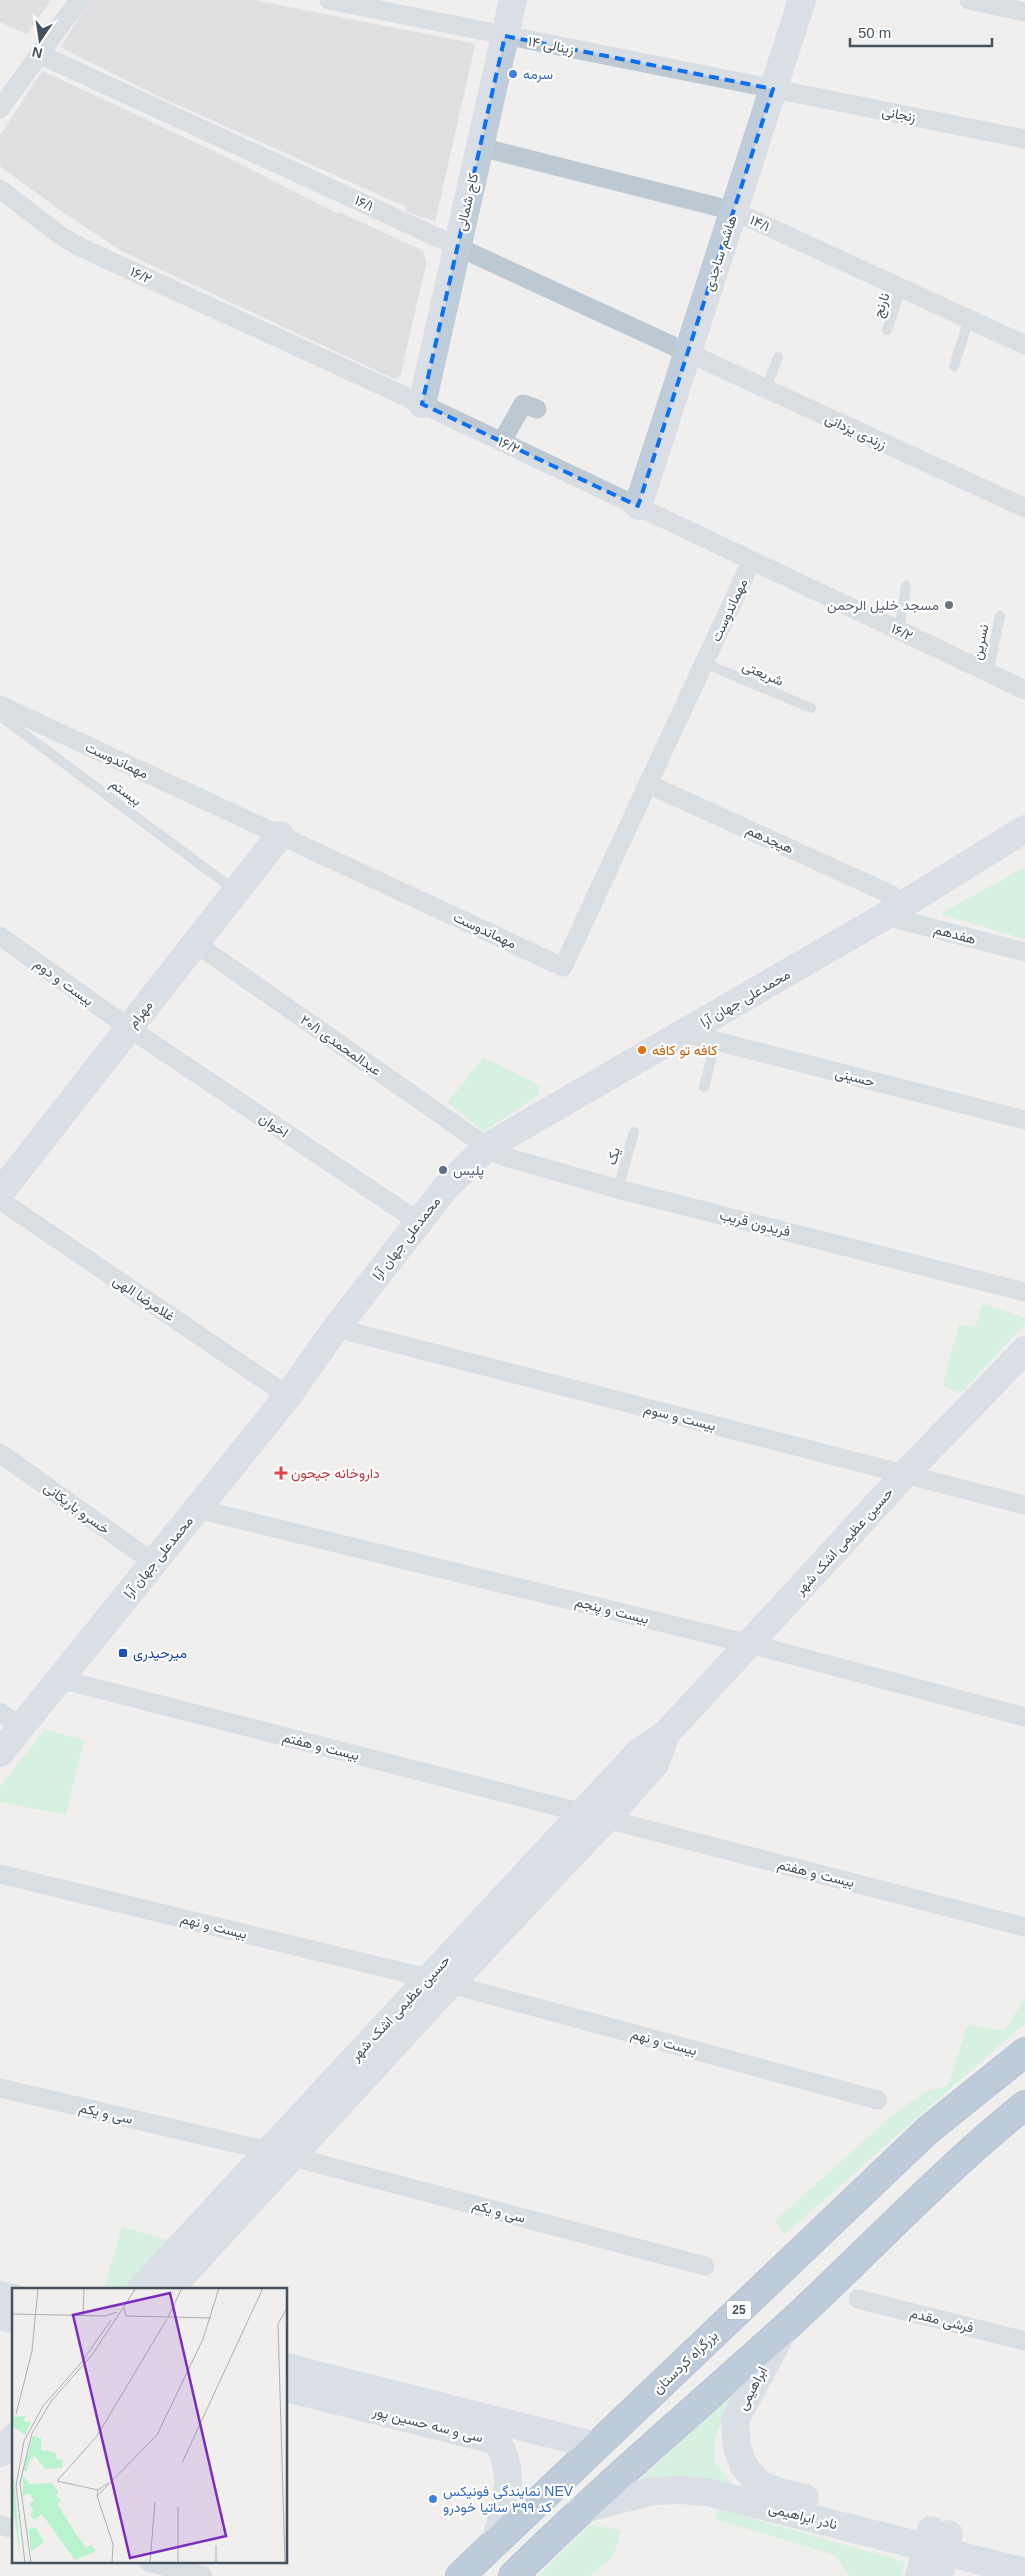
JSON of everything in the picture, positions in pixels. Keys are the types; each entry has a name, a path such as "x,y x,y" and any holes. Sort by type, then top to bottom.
{"highway":[{"name":"بزرگراه کردستان","path":"460,2576 928,2130 1025,2052"},
{"path":"512,2576 580,2510 785,2328 908,2208 991,2132 1025,2105"}],"street":[{"path":"0,109 7,86 39,54 79,0"},
{"name":"زینالی ۱۴","path":"329,0 773,89"},
{"name":"کاج شمالی","path":"422,404 513,0"},
{"name":"هاشم ساجدی","path":"638,506 802,0"},
{"path":"968,0 1025,12"},
{"name":"۱۶/۱","path":"39,54 688,353"},
{"name":"زنجانی","path":"773,89 1025,139"},
{"name":"۱۴/۱","path":"480,147 734,211 1025,345"},
{"name":"۱۶/۲","path":"0,189 61,236 82,248 502,441 1025,690"},
{"name":"زرندی یزدانی","path":"688,353 1025,508"},
{"path":"502,441 523,404 537,409"},
{"name":"مهماندوست","path":"0,705 564,967 752,560"},
{"name":"هیجدهم","path":"648,784 888,905"},
{"name":"محمدعلی جهان آرا","path":"0,1753 10,1720 60,1679 288,1396 336,1328 450,1182 487,1147 685,1033 888,905 1025,829"},
{"name":"مهرام","path":"0,1193 280,835"},
{"name":"هفدهم","path":"888,905 1025,952"},
{"name":"بیست و دوم","path":"0,936 128,1028"},
{"name":"عبدالمحمدی ۲۰/۱","path":"196,943 487,1147"},
{"name":"اخوان","path":"128,1028 419,1222"},
{"name":"حسینی","path":"685,1033 1025,1120"},
{"name":"فریدون قریب","path":"487,1147 509,1158 618,1189 1025,1292"},
{"name":"غلامرضا الهی","path":"0,1200 288,1396"},
{"name":"بیست و سوم","path":"336,1328 1025,1505"},
{"name":"حسین عظیمی اشک شهر","path":"171,2288 281,2154 438,1981 595,1816 639,1752 666,1734 905,1474 1025,1350"},
{"name":"خسرو باریکانی","path":"0,1453 154,1563"},
{"name":"بیست و پنجم","path":"197,1509 750,1644 1025,1717"},
{"name":"بیست و هفتم","path":"60,1679 1025,1927"},
{"name":"بیست و نهم","path":"0,1874 438,1981 878,2100"},
{"name":"سی و یکم","path":"0,2088 281,2154 705,2266"},
{"name":"حسین عظیمی اشک شهر","path":"142,2288 281,2154"},
{"name":"فرشی مقدم","path":"858,2300 1025,2341"},
{"name":"ابراهیمی","path":"779,2492 758,2483 744,2466 737,2447 736,2420 785,2328"},
{"name":"سی و سه حسین پور","path":"288,2368 597,2446"},
{"name":"سی و سه حسین پور","path":"288,2389 497,2442 504,2454 509,2487 495,2543"},
{"path":"0,2453 12,2439"},
{"path":"0,2472 12,2460"},
{"name":"نادر ابراهیمی","path":"580,2510 653,2491 682,2490 707,2492 938,2548 1025,2572"},
{"name":"نادر ابراهیمی","path":"779,2492 938,2548 1025,2553"},
{"path":"919,2576 938,2548"},
{"path":"156,2564 203,2576"}],"lane":[{"name":"نارنج","path":"887,330 901,288"},
{"path":"954,366 969,319"},
{"path":"766,389 778,357"},
{"path":"899,631 906,586"},
{"name":"نسرین","path":"988,673 1000,616"},
{"name":"شریعتی","path":"704,663 811,708"},
{"name":"بیستم","path":"0,716 236,891"},
{"path":"704,1087 716,1041"},
{"name":"یک","path":"618,1189 634,1132"}],"highlighted area":[{"path":"505,36 773,89 638,506 422,404"}],"green space":[{"path":"1025,867 1025,939 940,914"},
{"path":"483,1057 540,1086 538,1095 484,1132 448,1102"},
{"path":"982,1304 1025,1318 1025,1324 962,1392 942,1386 959,1324 975,1327"},
{"path":"45,1729 84,1740 66,1815 0,1802 0,1787"},
{"path":"1025,1998 1025,2023 784,2235 775,2221 895,2113 927,2091 948,2086 967,2025 1004,2031"},
{"path":"122,2226 167,2240 127,2288 105,2288"},
{"path":"732,2394 715,2438 714,2461 740,2494 631,2488"},
{"path":"719,2509 905,2562 902,2576 849,2576 835,2555 715,2519"},
{"path":"590,2525 621,2530 614,2555 590,2576 538,2576"}],"building":[{"path":"0,0 51,0 27,34 0,22"},
{"path":"90,0 253,0 475,44 435,221 406,211 407,207 156,95 61,47"},
{"path":"42,71 228,158 338,214 339,212 423,251 426,263 400,376 395,379 122,251 60,210 0,166 0,136"}],"place":[{"name":"سرمه","path":"513,74"},
{"name":"مسجد خلیل الرحمن","path":"949,605"},
{"name":"کافه تو کافه","path":"642,1050"},
{"name":"پلیس","path":"443,1170"},
{"name":"داروخانه جیحون","path":"281,1473"},
{"name":"میرحیدری","path":"123,1653"},
{"name":"نمایندگی فونیکس NEV کد ۳۹۹ ساتیا خودرو","path":"433,2499"}]}
